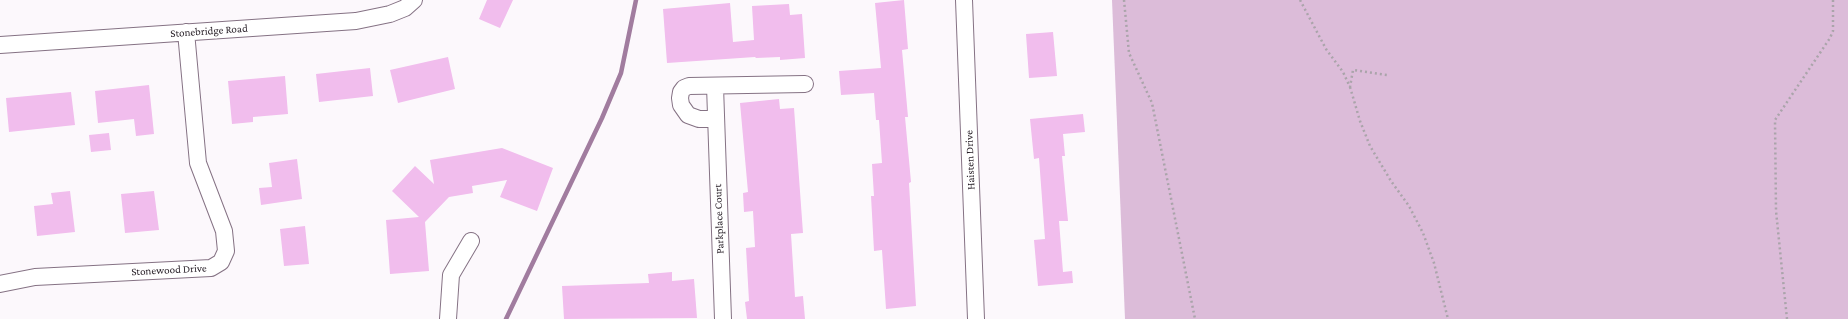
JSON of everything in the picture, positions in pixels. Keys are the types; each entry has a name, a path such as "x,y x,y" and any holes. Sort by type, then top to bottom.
{"street":[{"name":"Stonebridge Road","path":"0,45 356,21 390,14 405,8 414,0"},
{"name":"Haisten Drive","path":"964,0 976,319"},
{"name":"Stonewood Drive","path":"0,284 35,277 211,268 221,262 226,251 224,232 198,162 186,32"},
{"path":"715,119 699,119 688,115 681,105 680,98 684,88 689,86 805,84"},
{"name":"Parkplace Court","path":"715,86 723,319"},
{"path":"448,319 451,275 471,241"}],"path":[{"path":"1124,0 1129,53 1152,103 1196,319"},
{"path":"1300,0 1326,49 1343,72 1350,87 1360,122 1370,146 1391,181 1409,206 1423,233 1434,263 1448,319"},
{"path":"1787,319 1776,211 1775,120 1830,38 1833,31 1833,0"},
{"path":"1350,87 1353,70 1387,75"}],"shaded area":[{"path":"1112,0 1848,0 1848,319 1125,319"}],"building":[{"path":"487,0 513,0 500,28 479,19"},
{"path":"904,0 908,49 902,50 908,117 905,117 911,182 909,183 916,306 886,309 882,250 874,251 871,196 874,196 872,164 882,163 879,120 876,120 874,93 841,95 839,71 881,68 875,3"},
{"path":"730,3 733,42 754,40 752,6 789,4 790,15 802,14 805,58 780,60 780,57 755,57 667,63 663,9"},
{"path":"1053,32 1057,76 1029,78 1026,34"},
{"path":"448,57 455,89 398,103 390,70"},
{"path":"370,68 373,96 319,102 316,74"},
{"path":"285,76 288,114 253,117 253,122 232,124 228,81"},
{"path":"149,85 154,134 136,136 134,119 98,123 95,91"},
{"path":"71,92 75,125 9,132 6,98"},
{"path":"779,99 780,109 794,108 803,233 791,234 795,297 803,296 805,319 747,319 745,302 749,301 746,248 755,247 753,211 744,212 743,193 748,192 740,103"},
{"path":"1083,114 1085,132 1063,134 1065,156 1062,156 1068,221 1059,221 1063,272 1072,271 1073,283 1038,286 1034,240 1045,239 1039,158 1034,159 1030,119"},
{"path":"109,133 111,150 91,152 89,135"},
{"path":"502,148 553,168 537,211 500,197 507,180 472,186 473,193 449,197 425,222 429,271 390,274 386,220 419,217 392,191 415,166 434,184 430,160"},
{"path":"297,159 302,199 261,205 259,188 272,187 269,163"},
{"path":"70,191 75,232 37,236 34,206 53,204 51,193"},
{"path":"154,191 159,230 125,233 121,194"},
{"path":"305,226 309,264 284,266 280,229"},
{"path":"672,272 672,281 694,279 697,318 564,319 562,286 649,283 648,274"}],"waterway":[{"path":"506,319 602,118 621,73 636,0"}]}
